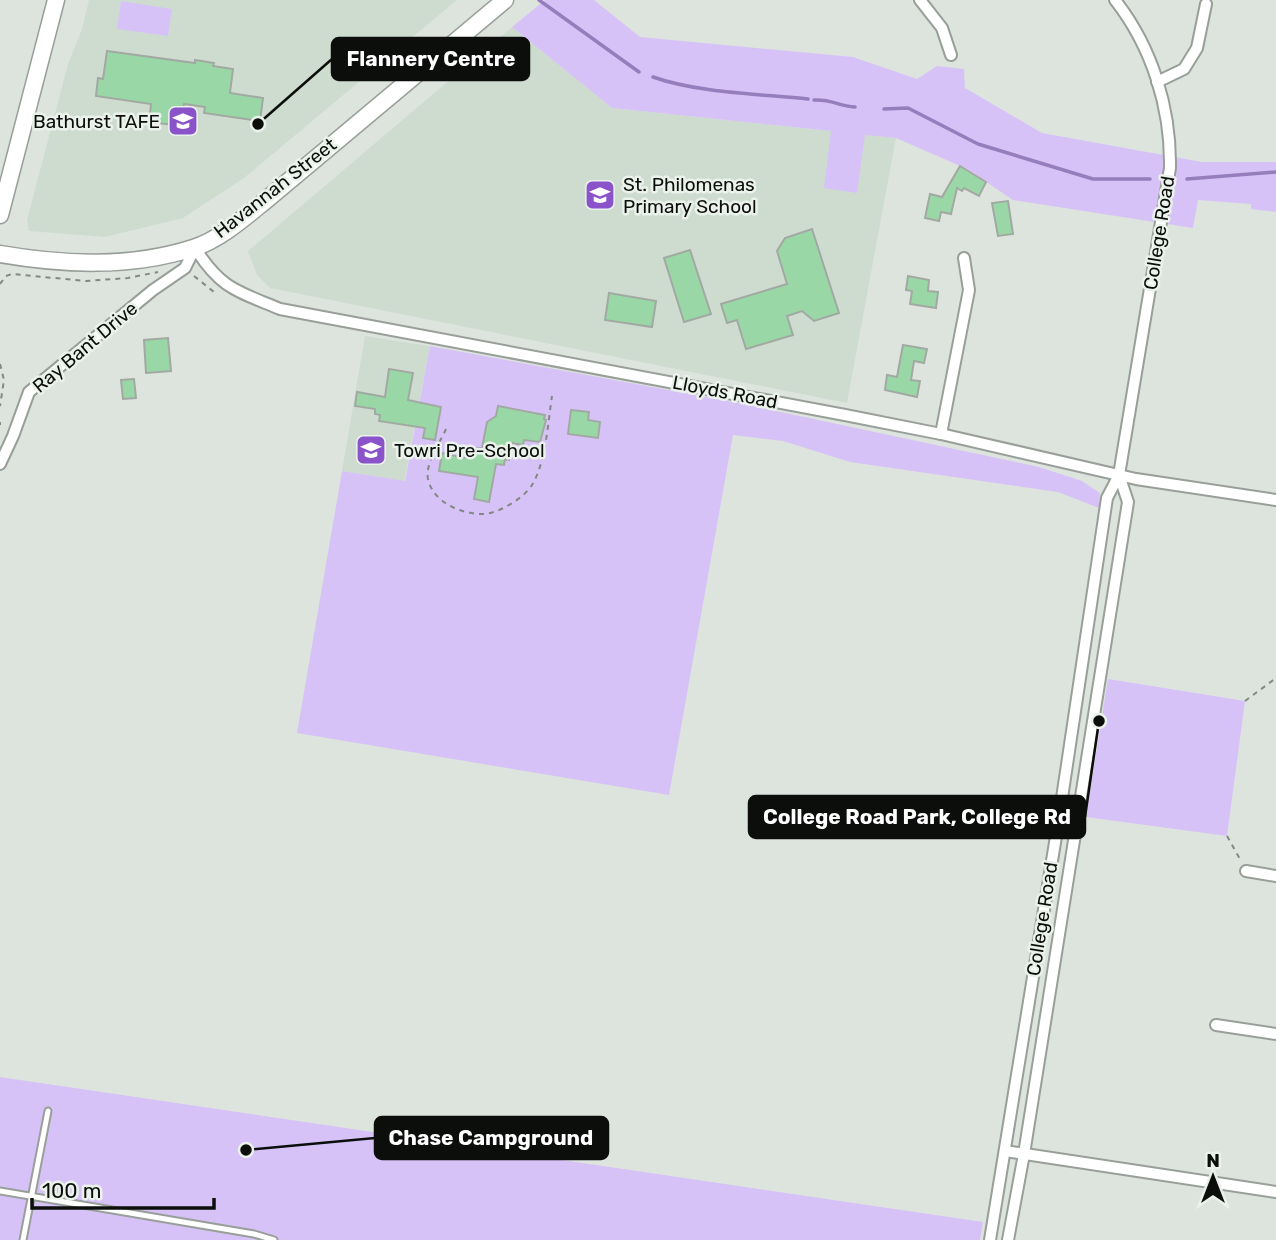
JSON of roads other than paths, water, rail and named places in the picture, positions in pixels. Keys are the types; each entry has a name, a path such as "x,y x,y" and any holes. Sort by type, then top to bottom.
{"street":[{"path":"0,215 56,0"},
{"name":"Havannah Street","path":"0,254 50,262 94,264 124,262 195,248 231,228 265,201 505,0"},
{"path":"920,0 942,28 951,55"},
{"name":"College Road","path":"990,1240 1059,818 1107,498 1119,475 1170,168 1168,124 1157,82 1138,35 1115,0"},
{"path":"1157,82 1184,69 1197,48 1206,4"},
{"name":"Ray Bant Drive","path":"0,464 29,392 185,268 195,248"},
{"name":"Lloyds Road","path":"195,248 205,264 228,288 280,309 941,434 1119,475 1276,500"},
{"path":"941,434 969,290 964,258"},
{"name":"College Road","path":"1008,1240 1128,502 1119,475"},
{"path":"1246,871 1276,876"},
{"path":"1216,1025 1276,1034"},
{"path":"1005,1150 1276,1192"}],"lane":[{"path":"23,1240 48,1111"},
{"path":"0,1191 254,1234 274,1240"}],"waterway":[{"path":"539,0 639,72"},
{"path":"653,77 709,90 808,99"},
{"path":"814,100 855,107"},
{"path":"884,109 908,108 978,144 1093,179 1150,179"},
{"path":"1187,179 1276,172"}],"place":[{"name":"Bathurst TAFE","path":"183,121"},
{"name":"Flannery Centre","path":"258,124"},
{"name":"St. Philomenas Primary School","path":"600,195"},
{"name":"Towri Pre-School","path":"371,450"},
{"name":"College Road Park, College Rd","path":"1099,721"},
{"name":"Chase Campground","path":"246,1150"}]}
